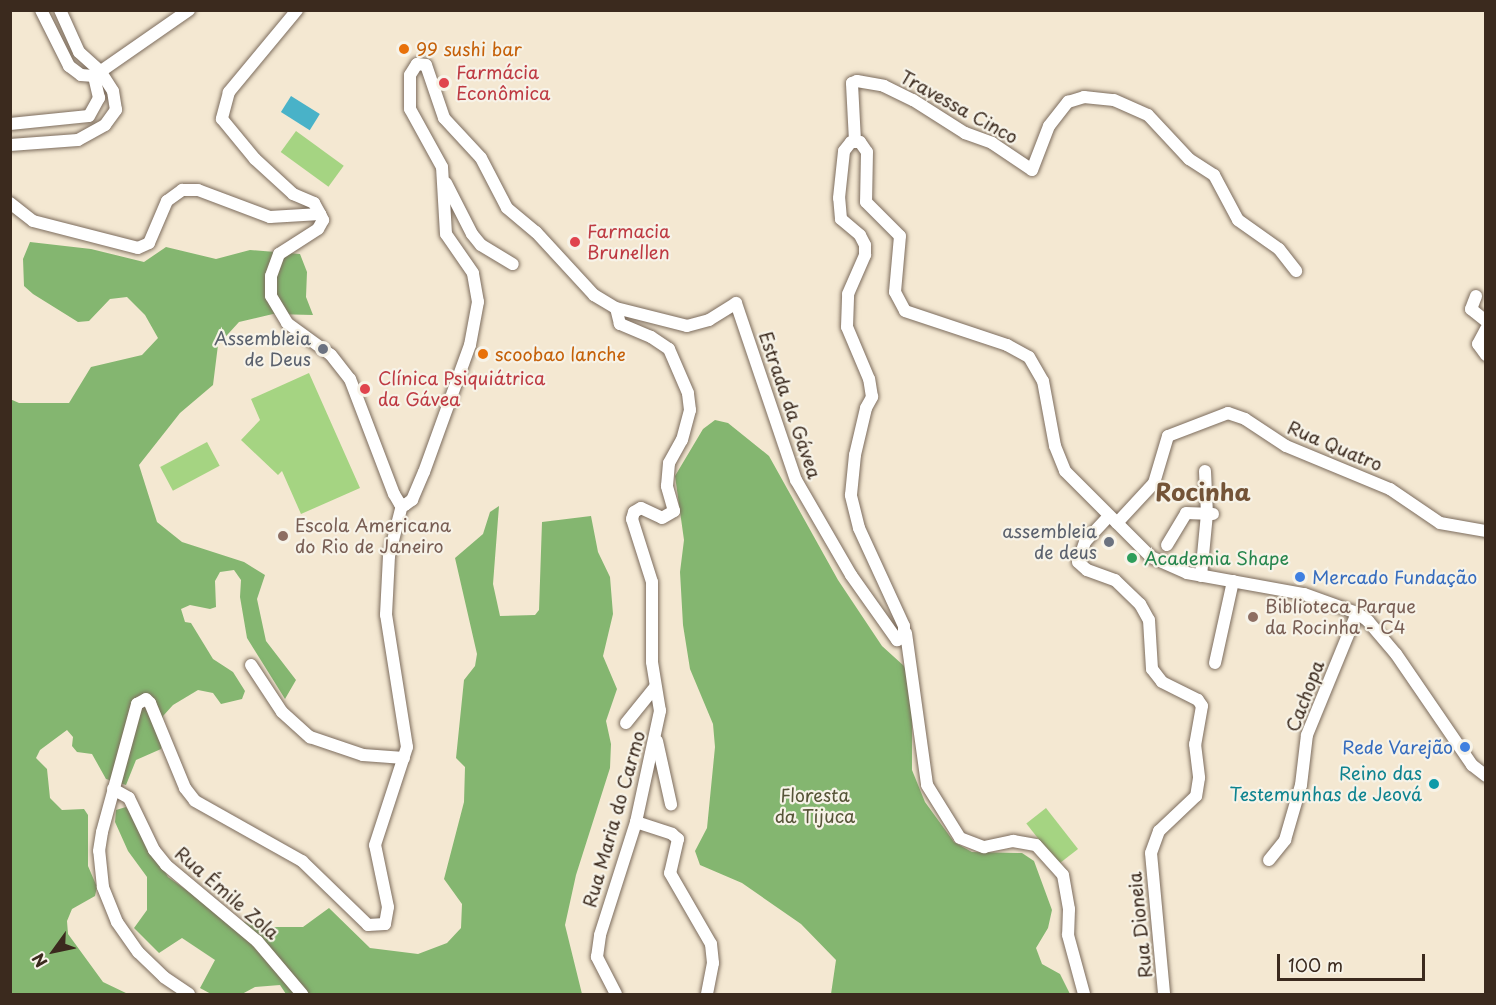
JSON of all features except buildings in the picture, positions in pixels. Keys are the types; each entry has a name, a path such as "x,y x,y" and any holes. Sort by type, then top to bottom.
{"street":[{"path":"41,10 69,66 81,75 97,74 189,10"},
{"path":"10,144 78,140 105,125 116,110 116,102 79,51 60,10"},
{"path":"189,994 144,959 108,903 99,851 134,712 141,700 146,699 159,721 185,788 195,801 302,861 368,925 385,924 388,907 375,845 404,758 407,732 386,615 389,556 402,505 394,494 350,379 331,355 286,323 271,296 271,276 279,254 318,229 323,220 314,203 292,194 255,159 222,119 229,92 297,10"},
{"name":"Estrada da Gávea","path":"402,505 412,500 424,472 476,320 476,283 446,234 446,183 439,158 410,109 410,75 417,64 429,70 444,118 481,158 507,208 553,249 586,287 616,308 687,326 709,321 736,303 780,441 808,505 885,628 897,640 906,633 859,528 851,495 855,455 866,408 872,397 869,379 847,327 848,294 865,255 865,245 860,235 843,223 839,210 841,164 847,145 855,141"},
{"path":"10,124 89,116 99,98 97,74"},
{"name":"Travessa Cinco","path":"855,141 852,83 866,81 913,100 965,133 992,143 1032,170 1048,126 1068,102 1093,97 1122,103 1148,115 1186,157 1214,175 1238,220 1279,249 1296,271"},
{"path":"855,141 867,152 866,202 900,236 895,292 901,306 917,318 943,322 1007,345 1029,357 1043,381 1060,462 1113,520 1167,566 1201,576 1304,594 1357,613 1390,647 1447,730 1485,776"},
{"path":"446,183 472,234 481,245 513,264"},
{"path":"10,203 33,221 138,248 149,243 167,201 182,190 198,190 270,217 320,214"},
{"path":"1476,296 1471,309 1485,321"},
{"name":"Rua Maria do Carmo","path":"616,308 616,317 623,326 651,337 669,350 690,402 682,440 669,463 667,486 674,511 662,518 641,507 634,512 632,519 652,582 655,687 660,711 657,738 636,822 606,915 597,957 616,994"},
{"path":"1485,329 1478,344 1485,355"},
{"name":"Rua Quatro","path":"1113,520 1154,483 1168,436 1228,413 1245,418 1286,446 1390,489 1440,523 1485,531"},
{"path":"1201,576 1210,514 1205,471"},
{"path":"1167,545 1186,513 1210,514"},
{"name":"Rua Dioneia","path":"1113,520 1085,542 1078,562 1087,570 1114,580 1140,604 1149,620 1152,669 1162,682 1198,700 1202,706 1195,744 1199,778 1196,796 1159,831 1151,853 1164,994"},
{"path":"1215,663 1233,580"},
{"name":"Cachopa","path":"1269,860 1287,834 1301,785 1307,735 1357,613"},
{"path":"906,633 927,785 960,838 984,847 1013,841 1036,845 1063,875 1069,909 1068,935 1084,994"},
{"path":"251,665 282,712 310,737 363,754 404,758"},
{"path":"626,723 655,687"},
{"path":"657,738 671,804"},
{"name":"Rua Émile Zola","path":"113,789 129,798 154,850 165,865 257,940 302,994"},
{"path":"636,822 672,834 678,839 670,873 711,944 713,963 707,994"}],"green space":[{"path":"296,131 344,166 328,187 281,152"},
{"path":"30,242 91,249 144,262 166,247 216,259 250,250 300,254 307,272 306,297 313,315 273,314 239,322 218,345 213,385 180,413 139,465 157,522 182,542 244,562 265,575 257,599 266,641 296,680 285,699 247,638 240,597 241,580 234,570 220,572 215,581 216,607 210,609 190,605 181,609 185,622 191,623 213,659 233,672 245,691 242,699 221,704 213,693 198,690 173,705 163,716 161,749 136,760 126,785 106,779 92,754 77,752 72,746 73,737 67,730 40,750 36,758 47,769 50,798 62,810 84,809 88,815 88,866 97,887 95,896 72,909 67,921 68,934 103,982 128,994 11,994 10,399 19,403 69,403 91,367 142,355 158,338 145,315 127,297 110,299 89,321 78,322 33,294 24,286 23,259"},
{"path":"309,373 360,488 301,514 282,471 278,475 241,440 260,420 251,399"},
{"name":"Floresta da Tijuca","path":"715,420 728,423 769,456 838,580 882,646 904,666 912,682 912,770 925,802 954,842 972,852 1022,853 1034,861 1052,910 1048,928 1036,948 1042,964 1060,974 1070,994 831,994 836,960 801,924 742,883 700,865 695,851 707,828 715,747 713,724 690,669 683,625 680,572 684,540 675,476 703,429"},
{"path":"207,442 220,466 173,491 160,467"},
{"path":"499,506 493,584 500,616 535,615 539,610 542,522 591,516 598,552 610,577 613,614 603,656 617,689 606,721 611,744 610,768 576,875 565,925 582,994 286,994 280,985 255,987 242,994 211,994 200,988 215,960 182,938 159,953 134,928 147,910 147,877 128,851 115,822 116,810 126,807 135,818 168,877 216,911 257,927 303,927 329,908 370,948 418,954 447,943 461,928 462,904 444,879 464,802 465,767 456,758 464,680 475,666 477,654 455,558 483,534 490,512"},
{"path":"1046,808 1078,849 1058,864 1026,823"}],"water":[{"path":"291,96 320,114 310,130 281,112"}],"place":[{"name":"99 sushi bar","path":"404,49"},
{"name":"Farmácia Econômica","path":"444,83"},
{"name":"Farmacia Brunellen","path":"575,242"},
{"name":"Assembleia de Deus","path":"323,349"},
{"name":"scoobao lanche","path":"483,354"},
{"name":"Clínica Psiquiátrica da Gávea","path":"365,389"},
{"name":"Escola Americana do Rio de Janeiro","path":"283,536"},
{"name":"assembleia de deus","path":"1109,542"},
{"name":"Academia Shape","path":"1132,558"},
{"name":"Mercado Fundação","path":"1300,577"},
{"name":"Biblioteca Parque da Rocinha - C4","path":"1253,617"},
{"name":"Rede Varejão","path":"1465,747"},
{"name":"Reino das Testemunhas de Jeová","path":"1434,784"}],"district":[{"name":"Rocinha","path":"1203,492"}]}
